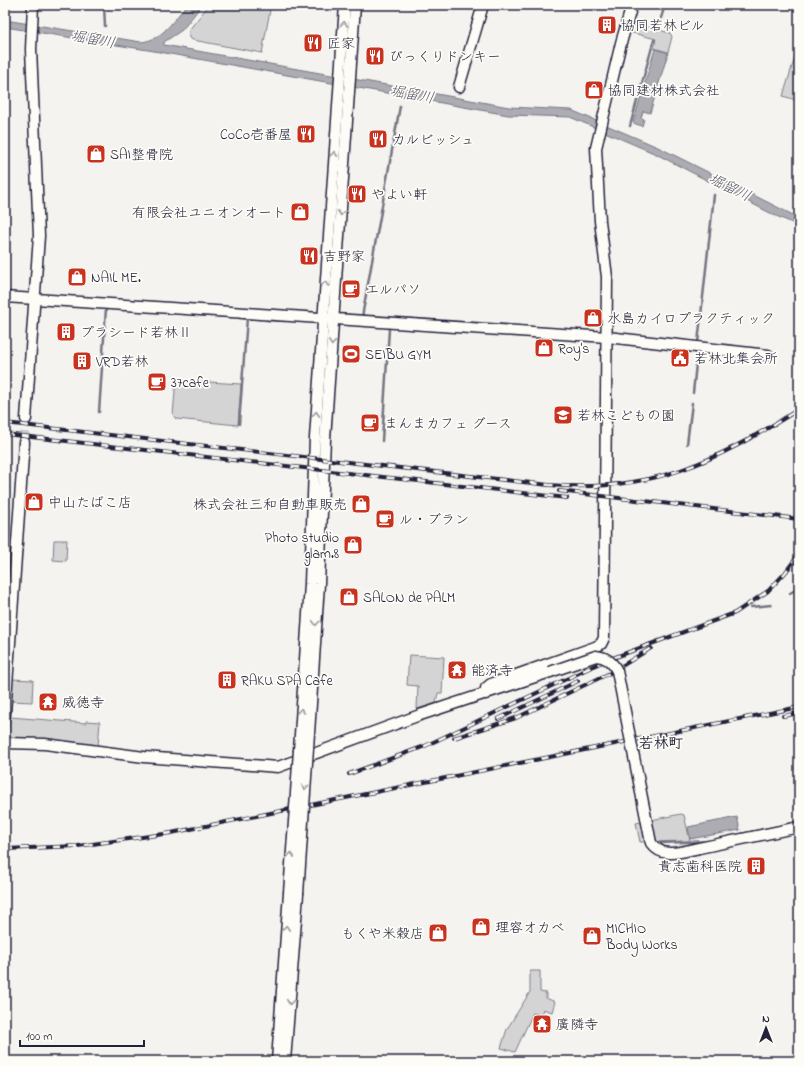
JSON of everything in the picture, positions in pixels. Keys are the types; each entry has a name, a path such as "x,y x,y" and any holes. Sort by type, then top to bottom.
{"street":[{"path":"26,420 35,298 39,214 31,36 34,20 33,5"},
{"path":"285,1061 288,962 308,672 322,532 328,319 345,72 345,5"},
{"path":"345,72 355,5"},
{"path":"460,87 483,5"},
{"path":"486,694 486,688 491,684 595,647 601,644 604,638 607,269 600,222 596,148 632,5"},
{"path":"5,297 607,337 768,355"},
{"path":"5,714 24,442"},
{"path":"5,743 45,744 144,757 278,767 420,715 596,656 601,656 611,661 617,671 651,843 659,851 669,854 799,827"},
{"path":"277,1061 288,962"}],"shaded area":[{"path":"209,5 271,5 262,53 189,38 189,30"},
{"path":"635,23 670,33 672,37 668,52 654,48 656,39 629,32 631,25"},
{"path":"796,54 799,55 799,101 783,96"},
{"path":"176,380 241,384 238,425 176,419 173,415"},
{"path":"54,540 67,540 66,561 53,560"},
{"path":"409,655 444,657 442,693 438,693 436,703 417,709 418,686 407,685"},
{"path":"12,679 33,680 32,702 11,701"},
{"path":"10,717 86,723 86,721 100,722 98,746 45,740 12,739 8,736"},
{"path":"681,814 684,815 690,841 640,842 636,823"},
{"path":"530,971 540,971 540,992 546,993 546,998 555,1002 552,1012 543,1009 541,1015 533,1013 515,1052 501,1048 507,1029 530,992"}],"water":[{"name":"堀留川","path":"187,5 202,5 182,30 164,42 164,45 509,107 571,110 660,148 799,218 799,226 774,215 656,154 570,117 508,115 154,51 5,27 5,20 141,42 156,37 162,33"},
{"path":"655,49 668,53 650,113 643,111 641,118 644,119 642,126 633,123"},
{"path":"737,817 740,830 690,839 688,827"}],"waterway":[{"name":"堀留川","path":"104,5 105,26"},
{"path":"661,18 665,5"},
{"path":"630,126 654,40"},
{"name":"堀留川","path":"362,317 400,106"},
{"name":"堀留川","path":"698,343 714,195"},
{"path":"99,412 106,308"},
{"path":"190,314 211,316"},
{"path":"218,316 232,317"},
{"path":"239,318 261,319"},
{"path":"239,424 247,318"},
{"path":"266,320 285,321"},
{"path":"382,441 389,329"},
{"path":"693,393 697,354"},
{"path":"687,444 692,403"},
{"path":"790,593 799,588"},
{"path":"751,607 771,605"},
{"path":"727,837 799,822"},
{"path":"661,843 709,841"}],"tunnel":[{"path":"24,442 26,419"}],"railway":[{"path":"5,423 549,485 586,486 620,484 681,470 739,444 799,409"},
{"path":"5,434 567,498"},
{"path":"559,491 799,519"},
{"path":"349,774 425,746 602,662 735,613 768,591 785,573 799,554"},
{"path":"454,738 516,718 612,672 651,648"},
{"path":"498,719 578,681"},
{"path":"5,849 78,846 171,833 799,707"},
{"path":"783,716 799,713"}],"place":[{"name":"協同若林ビル","path":"607,25"},
{"name":"匠家","path":"313,43"},
{"name":"びっくりドンキー","path":"375,56"},
{"name":"協同建材株式会社","path":"594,90"},
{"name":"CoCo壱番屋","path":"306,134"},
{"name":"カルビッシュ","path":"378,139"},
{"name":"SAI整骨院","path":"96,154"},
{"name":"やよい軒","path":"357,194"},
{"name":"有限会社ユニオンオート","path":"300,212"},
{"name":"吉野家","path":"309,256"},
{"name":"NAIL ME.","path":"77,277"},
{"name":"エルパソ","path":"351,289"},
{"name":"水島カイロプラクティック","path":"593,318"},
{"name":"プラシード若林Ⅱ","path":"66,332"},
{"name":"Roy's","path":"544,348"},
{"name":"SEIBU GYM","path":"351,354"},
{"name":"若林北集会所","path":"680,358"},
{"name":"VRD若林","path":"82,361"},
{"name":"37cafe","path":"157,382"},
{"name":"若林こどもの園","path":"563,415"},
{"name":"まんまカフェ グース","path":"370,423"},
{"name":"中山たばこ店","path":"34,502"},
{"name":"株式会社三和自動車販売","path":"361,504"},
{"name":"ル・ブラン","path":"385,519"},
{"name":"Photo studio glam.8","path":"353,545"},
{"name":"SALON de PALM","path":"349,597"},
{"name":"能済寺","path":"457,670"},
{"name":"RAKU SPA Cafe","path":"227,680"},
{"name":"威徳寺","path":"48,702"},
{"name":"貴志歯科医院","path":"756,866"},
{"name":"理容オカベ","path":"481,927"},
{"name":"もくや米穀店","path":"438,933"},
{"name":"MICHIO Body Works","path":"592,936"},
{"name":"廣隣寺","path":"542,1024"}],"district":[{"name":"若林町","path":"661,743"}]}
